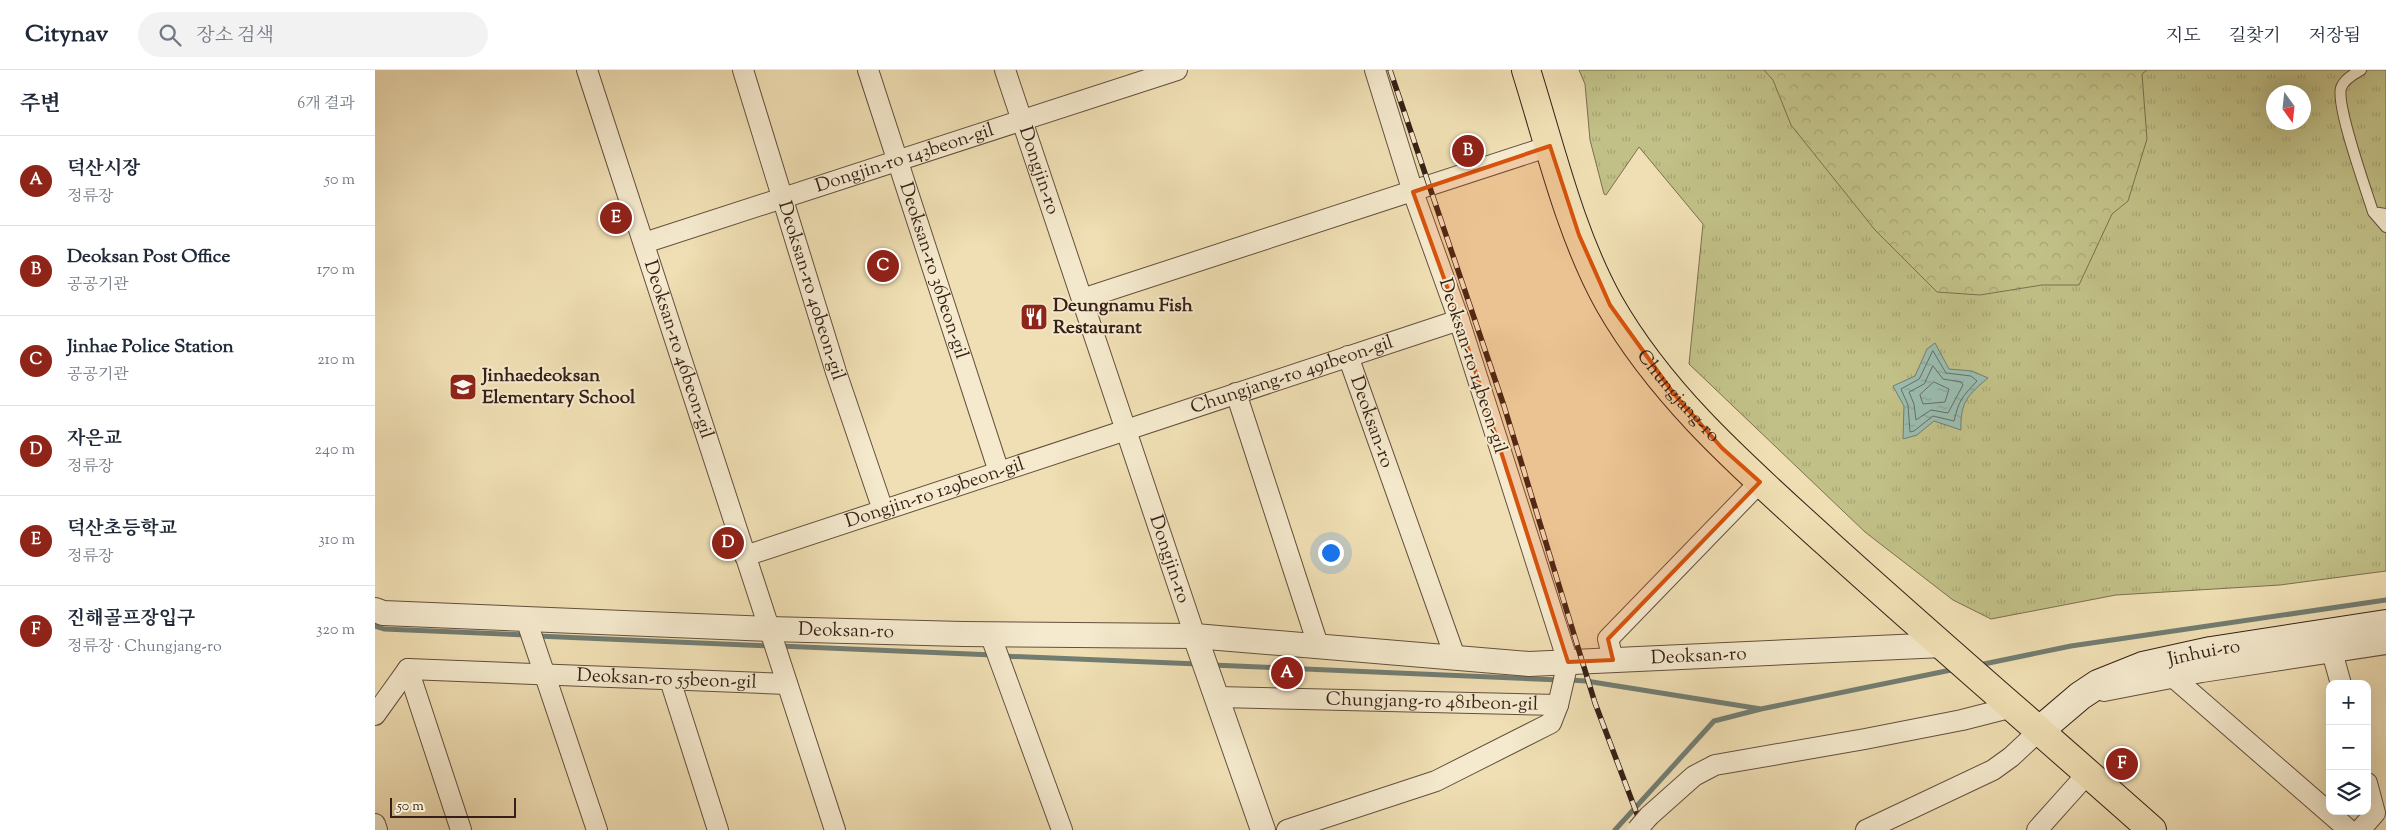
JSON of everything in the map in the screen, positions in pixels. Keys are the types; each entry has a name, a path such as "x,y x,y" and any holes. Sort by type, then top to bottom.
{"main road":[{"name":"Chungjang-ro","path":"1526,70 1583,244 1610,305 1638,347 1675,394 1723,448 2010,704"},
{"name":"Jinhui-ro","path":"2040,730 2080,696 2098,684 2143,666 2211,651 2386,624"},
{"path":"2010,704 2152,830"}],"street":[{"name":"Deoksan-ro 46beon-gil","path":"587,70 835,830"},
{"name":"Deoksan-ro 40beon-gil","path":"743,70 782,198 883,510"},
{"name":"Deoksan-ro 36beon-gil","path":"868,70 999,472"},
{"name":"Dongjin-ro","path":"1005,70 1195,636 1262,824"},
{"name":"Dongjin-ro 143beon-gil","path":"643,243 1177,70"},
{"name":"Deoksan-ro 14beon-gil","path":"1375,70 1413,192 1459,320 1568,662"},
{"path":"1081,299 1550,146"},
{"name":"Chungjang-ro 491beon-gil","path":"1126,430 1459,320"},
{"name":"Deoksan-ro","path":"1348,356 1455,657"},
{"path":"1236,393 1318,645"},
{"name":"Dongjin-ro 129beon-gil","path":"745,556 1126,430"},
{"path":"1613,660 1609,639 1761,482"},
{"name":"Deoksan-ro","path":"375,610 383,613 769,629 1195,636 1529,664 1943,645"},
{"name":"Deoksan-ro 55beon-gil","path":"526,619 597,830"},
{"path":"990,634 1062,830"},
{"path":"2080,696 2173,677 2386,644"},
{"path":"2333,652 2340,680"},
{"name":"Chungjang-ro 481beon-gil","path":"1287,830 1436,781 1551,723 1559,705 1568,662"},
{"path":"375,715 409,670"},
{"path":"409,670 461,830"},
{"name":"Deoksan-ro 55beon-gil","path":"409,670 787,684"},
{"path":"2173,677 2349,830"},
{"path":"670,680 718,830"},
{"name":"Chungjang-ro 481beon-gil","path":"1217,697 1559,705"},
{"path":"1643,823 1694,776 1715,765 1962,720 2010,704"},
{"path":"1866,830 1993,770 2011,757 2040,730"},
{"path":"2037,830 2088,773"},
{"path":"2360,830 2375,813 2371,798"},
{"path":"1895,816 1909,830"},
{"path":"375,824 377,830"}],"lane":[{"path":"2361,70 2347,74 2341,88 2342,107 2373,212 2386,227"},
{"path":"2373,212 2386,214"}],"highlighted area":[{"path":"1550,146 1579,235 1610,305 1674,394 1722,448 1760,482 1608,639 1613,660 1568,662 1459,320 1413,192"}],"green space":[{"path":"1579,70 2386,70 2386,571 2280,585 2116,595 1991,619 1953,600 1865,532 1689,364 1703,224 1639,147 1606,195 1604,194 1590,140 1585,84"},
{"path":"1764,70 2147,70 2142,74 2147,139 2128,201 2112,214 2079,285 2042,285 1980,295 1937,292 1875,230 1791,125 1773,80"}],"water":[{"path":"1935,343 1949,369 1972,371 1988,378 1975,389 1967,400 1962,412 1961,430 1934,421 1917,435 1903,439 1904,406 1893,386 1915,376 1927,349"}],"waterway":[{"path":"1979,665 2071,646 2386,600"},
{"path":"375,626 384,629 526,635"},
{"path":"537,636 771,646"},
{"path":"780,646 993,655"},
{"path":"1002,656 1198,664"},
{"path":"1212,665 1560,680"},
{"path":"1615,830 1714,721 1761,709 1956,669"},
{"path":"1569,680 1586,681 1761,709"}],"railway":[{"path":"1390,70 1504,406 1595,703 1643,830"}],"place":[{"name":"Deoksan Post Office","path":"1468,151"},
{"name":"덕산초등학교","path":"616,218"},
{"name":"Jinhae Police Station","path":"883,266"},
{"name":"Deungnamu Fish Restaurant","path":"1034,317"},
{"name":"Jinhaedeoksan Elementary School","path":"463,387"},
{"name":"자은교","path":"728,543"},
{"name":"덕산시장","path":"1287,673"},
{"name":"진해골프장입구","path":"2122,764"}]}
